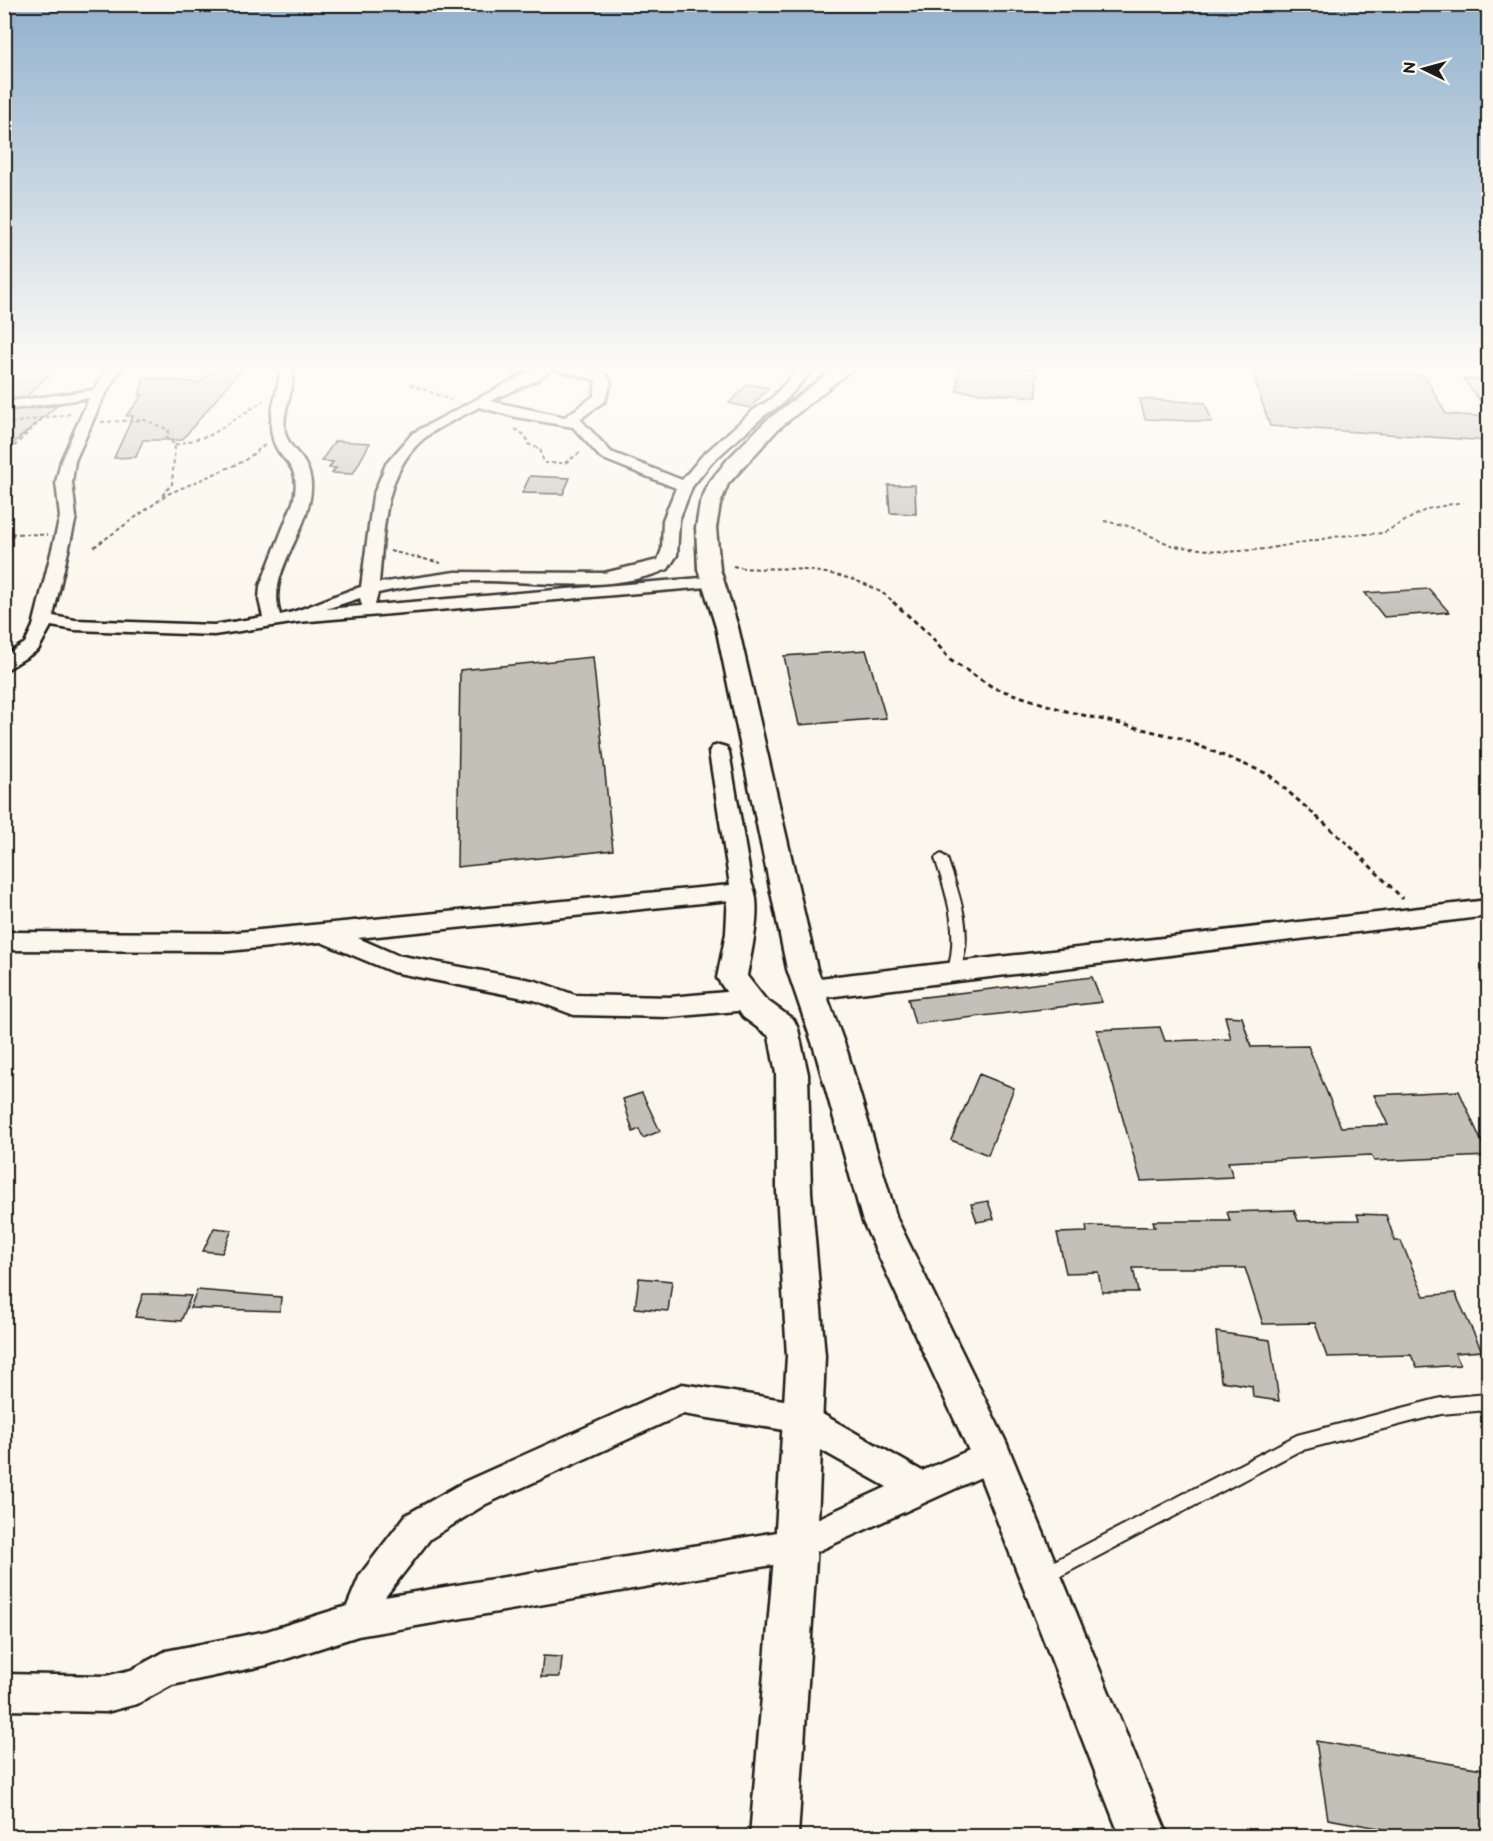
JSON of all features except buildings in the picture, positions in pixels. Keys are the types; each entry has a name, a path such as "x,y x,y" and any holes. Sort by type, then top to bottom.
{"street":[{"path":"4,665 32,646 44,620 68,517 64,482 72,451"},
{"path":"273,620 266,596 269,578 287,544 304,488 304,473 297,459 289,451"},
{"path":"368,611 381,496 393,464 405,451"},
{"path":"602,451 606,455 685,486"},
{"path":"298,616 316,605 369,591 472,576 622,577 663,566 667,560 670,521 685,486 716,451"},
{"path":"723,574 709,569 706,528 710,504 719,483 748,451"},
{"path":"44,620 75,625 214,630 298,616 368,611 723,574"},
{"path":"723,574 727,627 802,969 811,989 880,1222 992,1456 1144,1836"},
{"path":"718,752 742,892 740,933 732,978 754,1008 783,1029 792,1074 794,1192 806,1356 796,1545 774,1836"},
{"path":"4,941 228,942 742,892"},
{"path":"811,989 954,970 1264,936 1488,908"},
{"path":"324,933 393,963 536,991 573,1005 670,1006 748,1000"},
{"path":"358,1619 372,1587 418,1527 475,1493 682,1399 803,1418 832,1439 920,1488"},
{"path":"4,1692 106,1694 137,1686 166,1669 267,1648 358,1619 796,1545 992,1456"}],"lane":[{"path":"941,858 958,913 960,954 954,970"},
{"path":"1042,1577 1297,1443 1441,1406 1488,1402"}],"path":[{"path":"158,501 172,484 171,464 174,451"},
{"path":"94,547 158,501 244,461 256,451"},
{"path":"1104,521 1129,526 1173,546 1227,552 1383,532 1427,509 1462,502"},
{"path":"4,533 63,535"},
{"path":"4,540 15,535"},
{"path":"723,574 753,570 793,569 864,582 883,592 930,635 950,660 994,688 1066,711 1180,738 1268,774 1349,845 1397,895 1426,914"}]}
